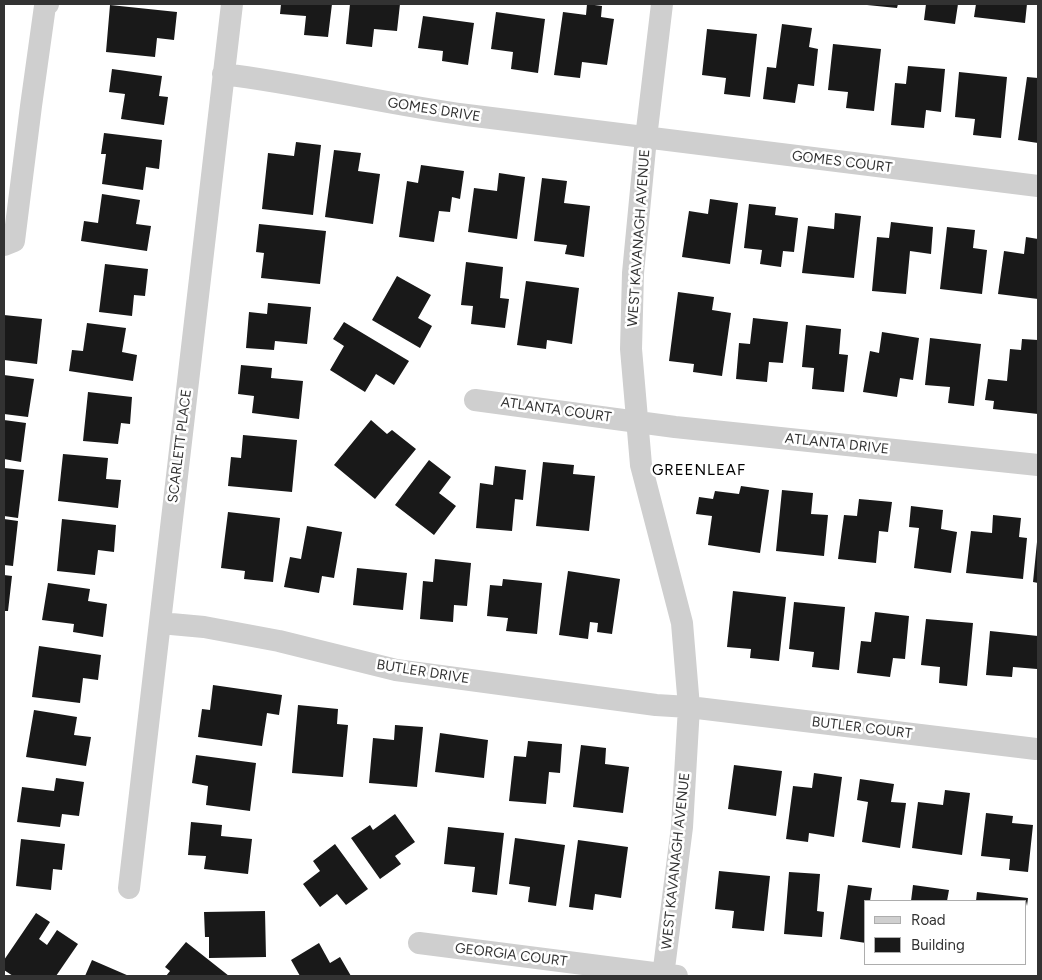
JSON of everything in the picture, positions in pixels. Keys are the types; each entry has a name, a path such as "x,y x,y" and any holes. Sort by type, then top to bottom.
{"street":[{"path":"4,245 14,241 45,6 48,4"},
{"name":"SCARLETT PLACE","path":"129,888 232,4"},
{"name":"WEST KAVANAGH AVENUE","path":"662,4 646,138 633,273 631,349 641,465 682,623 689,707 682,827 668,976"},
{"name":"GOMES DRIVE","path":"223,74 304,86 412,108 646,138"},
{"name":"GOMES COURT","path":"646,138 1038,186"},
{"name":"ATLANTA COURT","path":"475,400 636,421"},
{"name":"ATLANTA DRIVE","path":"636,421 1038,465"},
{"name":"BUTLER DRIVE","path":"160,623 204,627 279,641 396,670 689,707"},
{"name":"BUTLER COURT","path":"689,707 1036,749"},
{"name":"GEORGIA COURT","path":"419,943 668,976"}],"building":[{"path":"281,4 332,4 328,37 304,35 306,16 280,14"},
{"path":"350,4 400,4 397,31 374,29 372,47 346,44"},
{"path":"587,4 602,6 601,17 614,19 607,65 582,62 580,78 554,75 563,12 586,15"},
{"path":"867,4 898,4 897,8"},
{"path":"926,4 958,4 955,24 924,20"},
{"path":"976,4 1027,4 1025,23 974,17"},
{"path":"110,5 177,12 174,40 157,38 155,57 106,52"},
{"path":"496,12 545,19 538,73 511,69 513,52 491,49"},
{"path":"423,16 474,23 468,65 442,61 443,51 418,48"},
{"path":"782,24 812,28 809,47 818,49 814,86 798,84 795,103 763,99 767,67 776,68"},
{"path":"707,29 757,34 750,97 724,94 726,78 702,75"},
{"path":"833,44 881,49 874,111 846,108 848,92 828,90"},
{"path":"908,66 945,69 941,112 926,110 924,128 891,125 895,83 906,84"},
{"path":"112,69 162,76 159,96 168,97 164,125 121,119 125,94 109,92"},
{"path":"959,72 1007,77 1001,138 973,135 975,119 955,117"},
{"path":"1027,77 1038,78 1038,143 1018,140"},
{"path":"104,133 162,140 159,169 146,167 143,190 102,184 106,154 101,154"},
{"path":"296,142 321,145 313,215 262,209 268,153 294,156"},
{"path":"334,150 361,153 358,171 380,174 373,224 325,217"},
{"path":"421,165 464,171 460,199 452,197 450,212 439,211 434,242 399,237 407,181 418,183"},
{"path":"499,173 525,177 517,239 468,232 474,188 497,191"},
{"path":"542,178 567,181 564,203 590,206 584,257 565,254 567,245 534,241"},
{"path":"102,194 140,200 136,224 151,226 147,251 81,241 84,221 98,223"},
{"path":"710,199 738,203 730,264 682,257 689,211 708,214"},
{"path":"749,204 776,207 775,215 798,218 794,252 783,251 781,267 760,264 762,250 744,248"},
{"path":"835,213 861,216 854,278 802,273 808,226 834,229"},
{"path":"891,222 933,227 931,254 910,251 906,294 872,291 877,237 889,238"},
{"path":"259,224 326,231 320,284 261,278 264,253 256,252"},
{"path":"947,227 975,230 973,248 987,250 982,294 940,289"},
{"path":"1026,237 1038,239 1038,299 998,294 1004,251 1024,254"},
{"path":"466,262 503,267 500,298 509,299 505,328 471,324 473,306 461,305"},
{"path":"105,264 148,269 145,296 134,295 132,316 99,312"},
{"path":"397,276 431,295 418,318 432,326 420,348 372,320"},
{"path":"526,281 579,288 572,344 547,340 546,349 517,345"},
{"path":"678,292 714,297 712,310 731,313 722,376 693,372 694,364 669,361"},
{"path":"268,303 311,307 307,344 275,341 274,350 246,348 249,312 267,314"},
{"path":"4,315 42,319 37,364 4,360"},
{"path":"753,318 788,322 783,363 769,362 767,382 736,379 739,343 750,344"},
{"path":"344,322 409,361 394,385 376,374 365,392 330,370 344,346 333,339"},
{"path":"87,323 126,328 122,352 137,355 133,381 69,371 72,350 83,351"},
{"path":"806,325 841,329 839,354 848,355 844,392 812,389 814,368 802,367"},
{"path":"882,332 919,338 913,380 900,378 897,397 863,392 870,351 879,353"},
{"path":"930,338 981,344 974,406 948,403 950,387 925,385"},
{"path":"1022,339 1038,340 1038,414 993,409 994,401 985,400 988,379 1007,381 1010,349 1021,350"},
{"path":"241,365 272,368 271,378 303,381 299,419 252,413 254,396 238,394"},
{"path":"4,375 34,379 28,417 4,414"},
{"path":"88,392 132,397 130,424 121,423 118,444 83,441"},
{"path":"4,420 26,423 21,462 4,459"},
{"path":"371,420 387,434 392,430 416,449 375,499 334,465"},
{"path":"243,435 297,440 292,492 228,486 231,457 241,458"},
{"path":"63,454 108,458 106,479 121,480 118,508 58,501"},
{"path":"429,460 451,477 439,493 456,506 434,535 395,505"},
{"path":"543,462 574,465 573,474 595,476 589,531 536,526"},
{"path":"495,466 526,470 523,500 515,499 512,531 476,528 480,483 493,485"},
{"path":"4,468 24,470 18,518 4,516"},
{"path":"741,486 769,490 760,553 708,545 712,516 696,514 699,497 713,499 715,491 739,494"},
{"path":"782,490 813,493 811,514 828,515 824,556 776,551"},
{"path":"859,499 892,502 888,532 879,531 876,563 838,559 844,515 857,516"},
{"path":"911,506 943,510 941,529 957,532 951,573 914,568 919,528 909,527"},
{"path":"228,512 280,518 273,582 244,579 245,571 221,568"},
{"path":"993,515 1021,518 1019,537 1027,538 1023,579 966,573 971,531 992,533"},
{"path":"4,519 18,521 13,566 4,565"},
{"path":"62,519 116,525 114,552 98,550 95,575 57,571"},
{"path":"307,526 342,532 334,578 322,576 319,593 284,587 290,557 301,559"},
{"path":"1038,542 1038,583 1033,582"},
{"path":"435,559 471,563 467,606 454,605 453,622 420,619 423,581 433,582"},
{"path":"357,568 407,573 403,610 353,605"},
{"path":"568,571 620,579 612,634 597,632 598,623 590,622 588,639 559,635"},
{"path":"4,575 12,576 8,611 4,611"},
{"path":"503,579 542,583 537,634 506,631 508,618 487,616 490,585 502,586"},
{"path":"48,583 90,589 88,601 107,604 103,637 73,632 74,624 42,620"},
{"path":"733,591 786,597 779,661 750,658 751,649 727,647"},
{"path":"794,602 845,607 839,670 812,667 814,652 789,649"},
{"path":"875,612 909,616 905,659 893,658 890,677 857,673 861,641 871,642"},
{"path":"926,619 973,623 967,686 939,683 940,667 921,665"},
{"path":"990,631 1038,636 1037,669 1013,667 1012,677 986,675"},
{"path":"39,646 101,655 98,680 83,678 80,703 32,697"},
{"path":"213,685 282,695 279,715 267,713 262,746 198,737 202,709 210,710"},
{"path":"298,705 338,709 337,724 348,725 343,777 292,773"},
{"path":"34,710 77,717 74,735 91,737 86,766 26,757"},
{"path":"395,725 423,727 417,787 369,783 373,738 394,740"},
{"path":"440,733 488,740 484,778 435,772"},
{"path":"528,741 562,744 560,773 549,772 546,804 509,801 514,756 526,757"},
{"path":"581,745 606,748 605,764 629,767 623,813 573,807"},
{"path":"196,755 256,763 250,811 206,805 208,786 192,783"},
{"path":"734,765 782,771 776,816 728,809"},
{"path":"814,773 842,777 834,837 809,833 808,842 786,839 793,786 812,788"},
{"path":"56,778 84,782 79,816 62,814 60,827 17,822 22,787 54,791"},
{"path":"860,779 894,784 891,802 906,803 900,848 862,842 868,802 857,800"},
{"path":"945,790 970,793 962,855 912,848 918,802 943,805"},
{"path":"986,813 1013,816 1012,823 1033,825 1028,872 1009,870 1010,859 981,856"},
{"path":"395,814 415,842 395,856 401,864 380,879 351,838 370,825 373,830"},
{"path":"191,822 222,825 221,836 252,839 248,874 204,869 206,856 188,855"},
{"path":"448,827 504,833 497,895 472,892 475,867 444,864"},
{"path":"515,838 565,845 556,906 528,902 530,887 509,884"},
{"path":"21,839 65,844 62,870 53,869 51,890 16,886"},
{"path":"578,840 628,847 621,898 595,894 593,910 569,907"},
{"path":"335,844 368,889 346,905 337,894 320,907 303,884 320,871 313,861"},
{"path":"719,871 770,876 764,931 732,928 734,911 715,909"},
{"path":"789,872 820,874 817,911 824,912 822,937 784,934"},
{"path":"848,885 872,888 870,900 864,900 864,943 840,939"},
{"path":"913,885 949,890 947,900 911,900"},
{"path":"977,892 1028,898 1027,906 1027,900 976,900"},
{"path":"265,911 266,957 209,958 209,937 205,937 204,912"},
{"path":"36,913 50,922 39,939 47,945 57,930 78,944 56,976 13,976 4,970 4,960"},
{"path":"186,942 229,976 166,976 170,971 165,967"},
{"path":"319,943 330,963 340,957 351,976 300,976 291,960"},
{"path":"92,960 129,976 85,976"}],"district":[{"name":"GREENLEAF","path":"699,471"}]}
